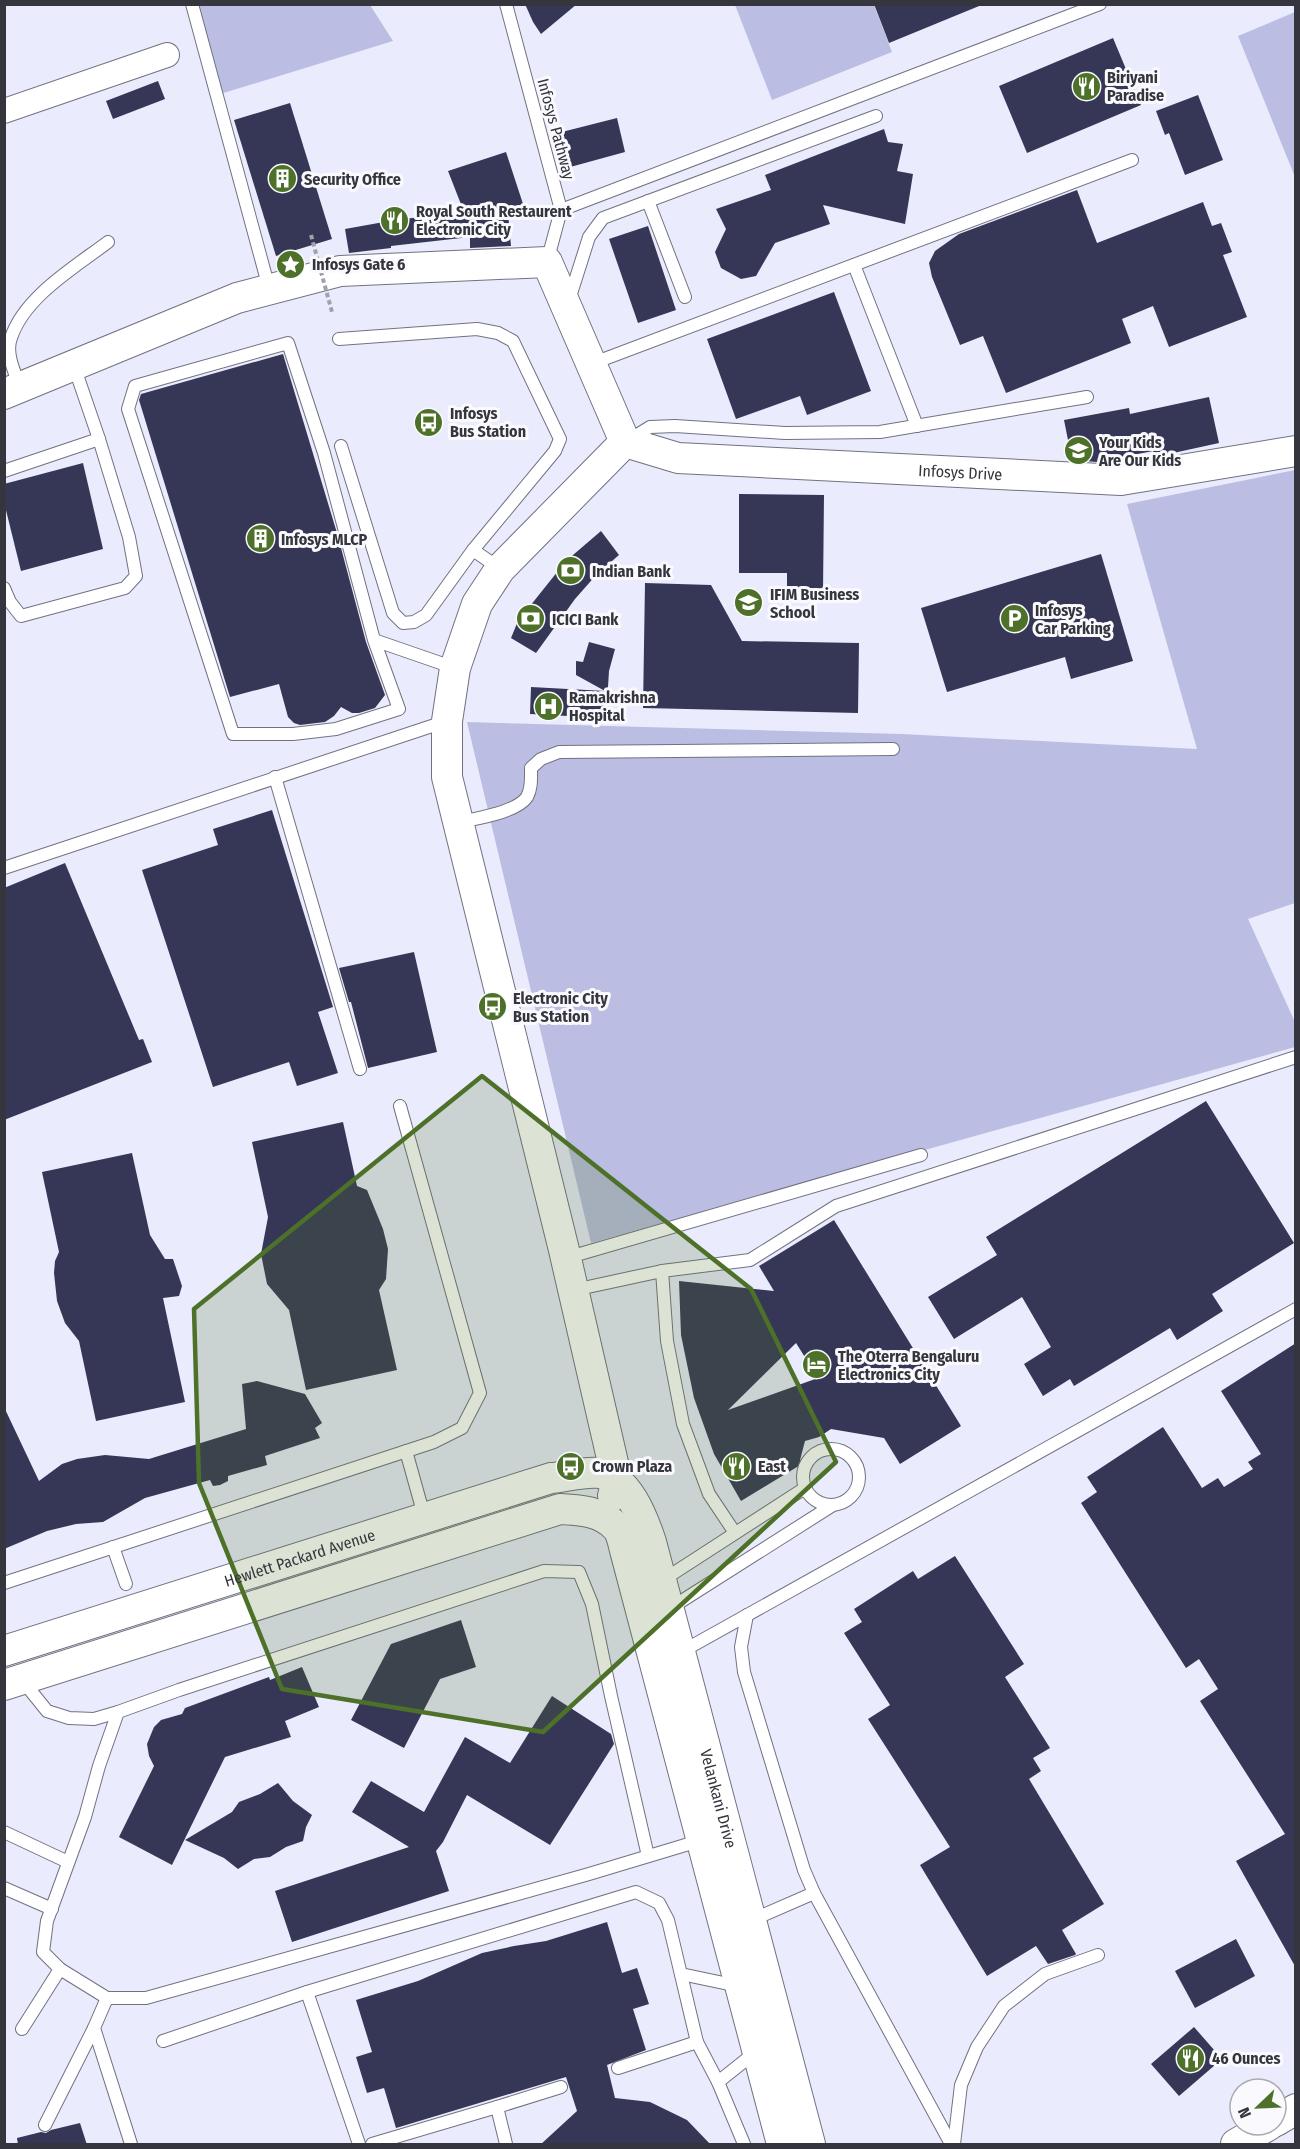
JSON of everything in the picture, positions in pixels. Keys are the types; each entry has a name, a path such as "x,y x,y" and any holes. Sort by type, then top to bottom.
{"street":[{"path":"4,111 167,55"},
{"path":"12,390 237,298 340,271 547,262 625,442 500,569 477,604 454,668 447,721 447,777 573,1291 608,1476 598,1516"},
{"name":"Infosys Drive","path":"625,442 678,458 1120,480 1296,451"},
{"name":"Hewlett Packard Avenue","path":"4,1651 551,1478 608,1476"},
{"name":"Velankani Drive","path":"608,1476 640,1511 662,1581 810,2145"},
{"name":"Hewlett Packard Avenue","path":"13,1682 560,1509 598,1516"},
{"name":"Velankani Drive","path":"598,1516 618,1529 626,1554 782,2145"},
{"path":"1236,2145 1251,2137"}],"lane":[{"path":"192,4 269,290"},
{"name":"Infosys Pathway","path":"506,4 561,210"},
{"path":"547,262 561,210 1100,4"},
{"path":"567,307 589,237 597,223 603,218 876,116"},
{"path":"591,364 1132,160"},
{"path":"648,201 685,297"},
{"path":"12,390 10,339 34,299 108,242"},
{"path":"854,265 917,426"},
{"path":"339,339 477,329 498,333 513,341 560,439 555,451 473,550 426,615 414,622 403,623 393,613 342,446"},
{"path":"288,343 324,453 374,640 399,709 336,729 292,734 233,734 128,409 135,386 288,343"},
{"path":"4,588 10,602 21,616 125,588 136,576 129,537 74,365"},
{"path":"625,442 650,427 675,426 785,433 880,432 1087,397"},
{"path":"4,471 99,439"},
{"path":"473,550 500,569"},
{"path":"374,640 454,668"},
{"path":"4,868 447,721"},
{"path":"459,822 505,811 526,799 531,787 531,768 541,759 559,752 893,749"},
{"path":"275,777 360,1069"},
{"path":"573,1291 662,1271 750,1260 836,1206 1296,1058"},
{"path":"4,1583 434,1442 462,1428 480,1393 400,1106"},
{"path":"565,1259 921,1155"},
{"path":"662,1271 667,1341 683,1424 709,1494 735,1533"},
{"path":"680,1653 1296,1309"},
{"path":"669,1610 833,1505 843,1503 852,1496 858,1486 860,1476 858,1466 852,1457 833,1448 823,1449 812,1455 805,1465 803,1476 805,1488 812,1498 833,1505"},
{"path":"406,1451 425,1519"},
{"path":"662,1581 805,1488"},
{"path":"113,1547 126,1584"},
{"path":"13,1682 47,1711 69,1718 94,1719 544,1571 579,1572 592,1604 648,1856"},
{"path":"747,1616 741,1647 744,1672 804,1870 814,1893 953,2145"},
{"path":"118,1712 99,1766 85,1817 47,1921 43,1952 60,1969 107,1998 146,1998 702,1840"},
{"path":"4,1832 68,1862"},
{"path":"4,1888 52,1909"},
{"path":"164,2041 307,1992 636,1892 659,1903 668,1920 697,2042 718,2082 744,2145"},
{"path":"751,1921 814,1893"},
{"path":"953,2145 961,2085 977,2047 1004,2006 1045,1974 1098,1955"},
{"path":"22,2030 60,1969"},
{"path":"681,1974 740,1986"},
{"path":"307,1992 359,2145"},
{"path":"45,2125 107,1998"},
{"path":"94,2028 131,2145"},
{"path":"618,2068 697,2042"},
{"path":"718,2082 757,2050"},
{"path":"372,2145 561,2086"},
{"path":"497,2107 506,2145"}],"path":[{"path":"311,235 332,312"}],"highlighted area":[{"path":"482,1076 751,1289 836,1462 543,1732 282,1689 199,1483 194,1309"}],"shaded area":[{"path":"199,5 370,5 393,41 217,95"},
{"path":"735,5 874,5 892,52 772,100"},
{"path":"1295,12 1295,177 1238,36"},
{"path":"1295,470 1295,903 1248,919 1295,1022 1295,1047 591,1243 467,722 902,734 1197,749 1127,504"}],"building":[{"path":"525,4 577,4 541,34"},
{"path":"874,4 984,4 889,43"},
{"path":"1113,38 1141,105 1027,153 999,86"},
{"path":"158,81 165,99 113,119 106,101"},
{"path":"1198,95 1223,160 1185,175 1169,133 1165,135 1156,111"},
{"name":"Security Office","path":"290,103 332,239 276,256 234,120"},
{"path":"617,118 625,152 563,169 554,134"},
{"path":"884,129 888,142 903,144 897,171 913,174 905,224 823,205 830,224 775,243 756,276 741,279 721,268 715,252 726,229 716,209 771,190 765,175"},
{"path":"506,152 524,207 508,213 511,246 470,248 470,237 349,253 345,229 395,220 464,212 448,171"},
{"path":"1077,190 1097,243 1203,202 1212,226 1221,223 1232,252 1223,255 1247,317 1169,347 1153,306 1122,319 1131,343 1006,393 983,336 960,345 932,277 929,263 935,251 959,234"},
{"path":"648,226 676,310 638,323 609,239"},
{"path":"834,292 871,391 807,415 800,396 736,419 707,339"},
{"name":"Infosys MLCP","path":"283,354 337,533 366,642 385,695 375,708 352,713 341,707 325,722 300,725 288,717 279,684 230,697 139,400 141,394"},
{"path":"1209,397 1219,443 1155,457 1153,451 1097,462 1072,460 1064,420 1129,408 1130,414"},
{"path":"83,463 103,549 21,571 4,502 4,484"},
{"path":"739,494 824,495 823,593 787,592 787,573 739,573"},
{"path":"601,531 619,555 597,574 575,599 536,653 511,638 518,621 566,561"},
{"path":"1101,554 1133,661 1071,679 1065,657 947,692 921,608"},
{"path":"645,583 711,585 742,641 859,643 858,713 643,708"},
{"path":"589,642 615,649 609,671 606,718 530,714 531,687 605,691 576,675 576,661 583,662"},
{"path":"272,810 333,1007 318,1012 338,1073 297,1086 289,1062 213,1087 142,870 218,845 213,829"},
{"path":"65,863 139,1040 143,1039 152,1062 4,1120 4,888"},
{"path":"414,952 437,1052 368,1068 351,1002 349,1002 339,968"},
{"path":"1206,1101 1294,1243 1212,1294 1223,1311 1177,1340 1170,1328 1074,1386 1070,1379 1043,1396 1024,1364 1051,1347 1022,1297 954,1339 928,1297 997,1255 986,1237"},
{"path":"343,1122 357,1186 367,1190 383,1229 388,1249 386,1279 379,1290 397,1370 306,1390 289,1310 267,1284 261,1254 268,1217 252,1142"},
{"path":"132,1153 150,1235 165,1259 173,1259 182,1286 179,1296 163,1298 185,1402 96,1421 79,1341 65,1323 57,1301 54,1273 55,1261 59,1252 42,1172"},
{"path":"834,1220 961,1426 900,1464 884,1438 831,1429 819,1437 805,1441 800,1460 802,1464 741,1501 714,1454 694,1398 681,1335 679,1281 774,1291 759,1266","holes":["796,1343 818,1378 728,1410"]},
{"path":"1296,1343 1296,1968 1236,1861 1285,1834 1200,1701 1218,1689 1199,1659 1186,1668 1081,1503 1097,1492 1087,1477 1163,1427 1202,1488 1218,1478 1224,1487 1253,1469 1248,1462 1261,1454 1221,1391"},
{"path":"257,1381 305,1394 322,1423 315,1428 320,1438 265,1456 267,1465 228,1476 228,1481 220,1485 213,1486 210,1480 145,1498 103,1522 76,1524 47,1531 4,1549 4,1407 39,1481 62,1464 77,1459 105,1455 149,1459 246,1429 242,1384"},
{"path":"955,1556 1024,1664 1005,1677 1050,1748 1033,1758 1041,1771 1029,1779 1104,1904 1062,1930 1075,1955 1048,1964 1036,1946 987,1976 920,1865 950,1847 868,1719 890,1705 844,1633 862,1622 854,1609 913,1571 918,1579"},
{"path":"461,1620 476,1667 440,1679 404,1748 351,1720 391,1644"},
{"path":"302,1667 319,1707 285,1721 291,1737 225,1757 172,1865 119,1837 154,1766 147,1744 154,1727 161,1720 182,1714 185,1708"},
{"path":"552,1696 611,1734 614,1744 550,1845 467,1795 436,1851 449,1891 292,1942 275,1891 409,1847 352,1812 371,1781 424,1812 465,1737 510,1763"},
{"path":"278,1783 293,1801 312,1815 303,1841 286,1847 270,1857 254,1859 238,1869 224,1858 185,1840 232,1812 239,1802 260,1794"},
{"path":"607,1922 622,1973 637,1968 649,2004 633,2009 646,2050 607,2065 615,2098 650,2102 687,2120 711,2145 540,2145 577,2111 566,2077 396,2128 384,2088 367,2093 356,2057 372,2052 356,2000 418,1981 482,1953 546,1941"},
{"path":"1236,1939 1255,1976 1195,2008 1175,1971"},
{"path":"1194,2027 1222,2059 1179,2096 1151,2064"},
{"path":"80,2123 87,2145 18,2145 17,2138 41,2132 46,2133"}],"place":[{"name":"Biriyani Paradise","path":"1086,86"},
{"name":"Security Office","path":"283,179"},
{"name":"Royal South Restaurent Electronic City","path":"395,220"},
{"name":"Infosys Gate 6","path":"291,264"},
{"name":"Infosys Bus Station","path":"429,422"},
{"name":"Your Kids Are Our Kids","path":"1078,451"},
{"name":"Infosys MLCP","path":"260,539"},
{"name":"Indian Bank","path":"571,571"},
{"name":"IFIM Business School","path":"749,603"},
{"name":"ICICI Bank","path":"531,619"},
{"name":"Infosys Car Parking","path":"1014,619"},
{"name":"Ramakrishna Hospital","path":"548,706"},
{"name":"Electronic City Bus Station","path":"492,1007"},
{"name":"The Oterra Bengaluru Electronics City","path":"817,1365"},
{"name":"Crown Plaza","path":"571,1466"},
{"name":"East","path":"737,1466"},
{"name":"46 Ounces","path":"1191,2058"}]}
